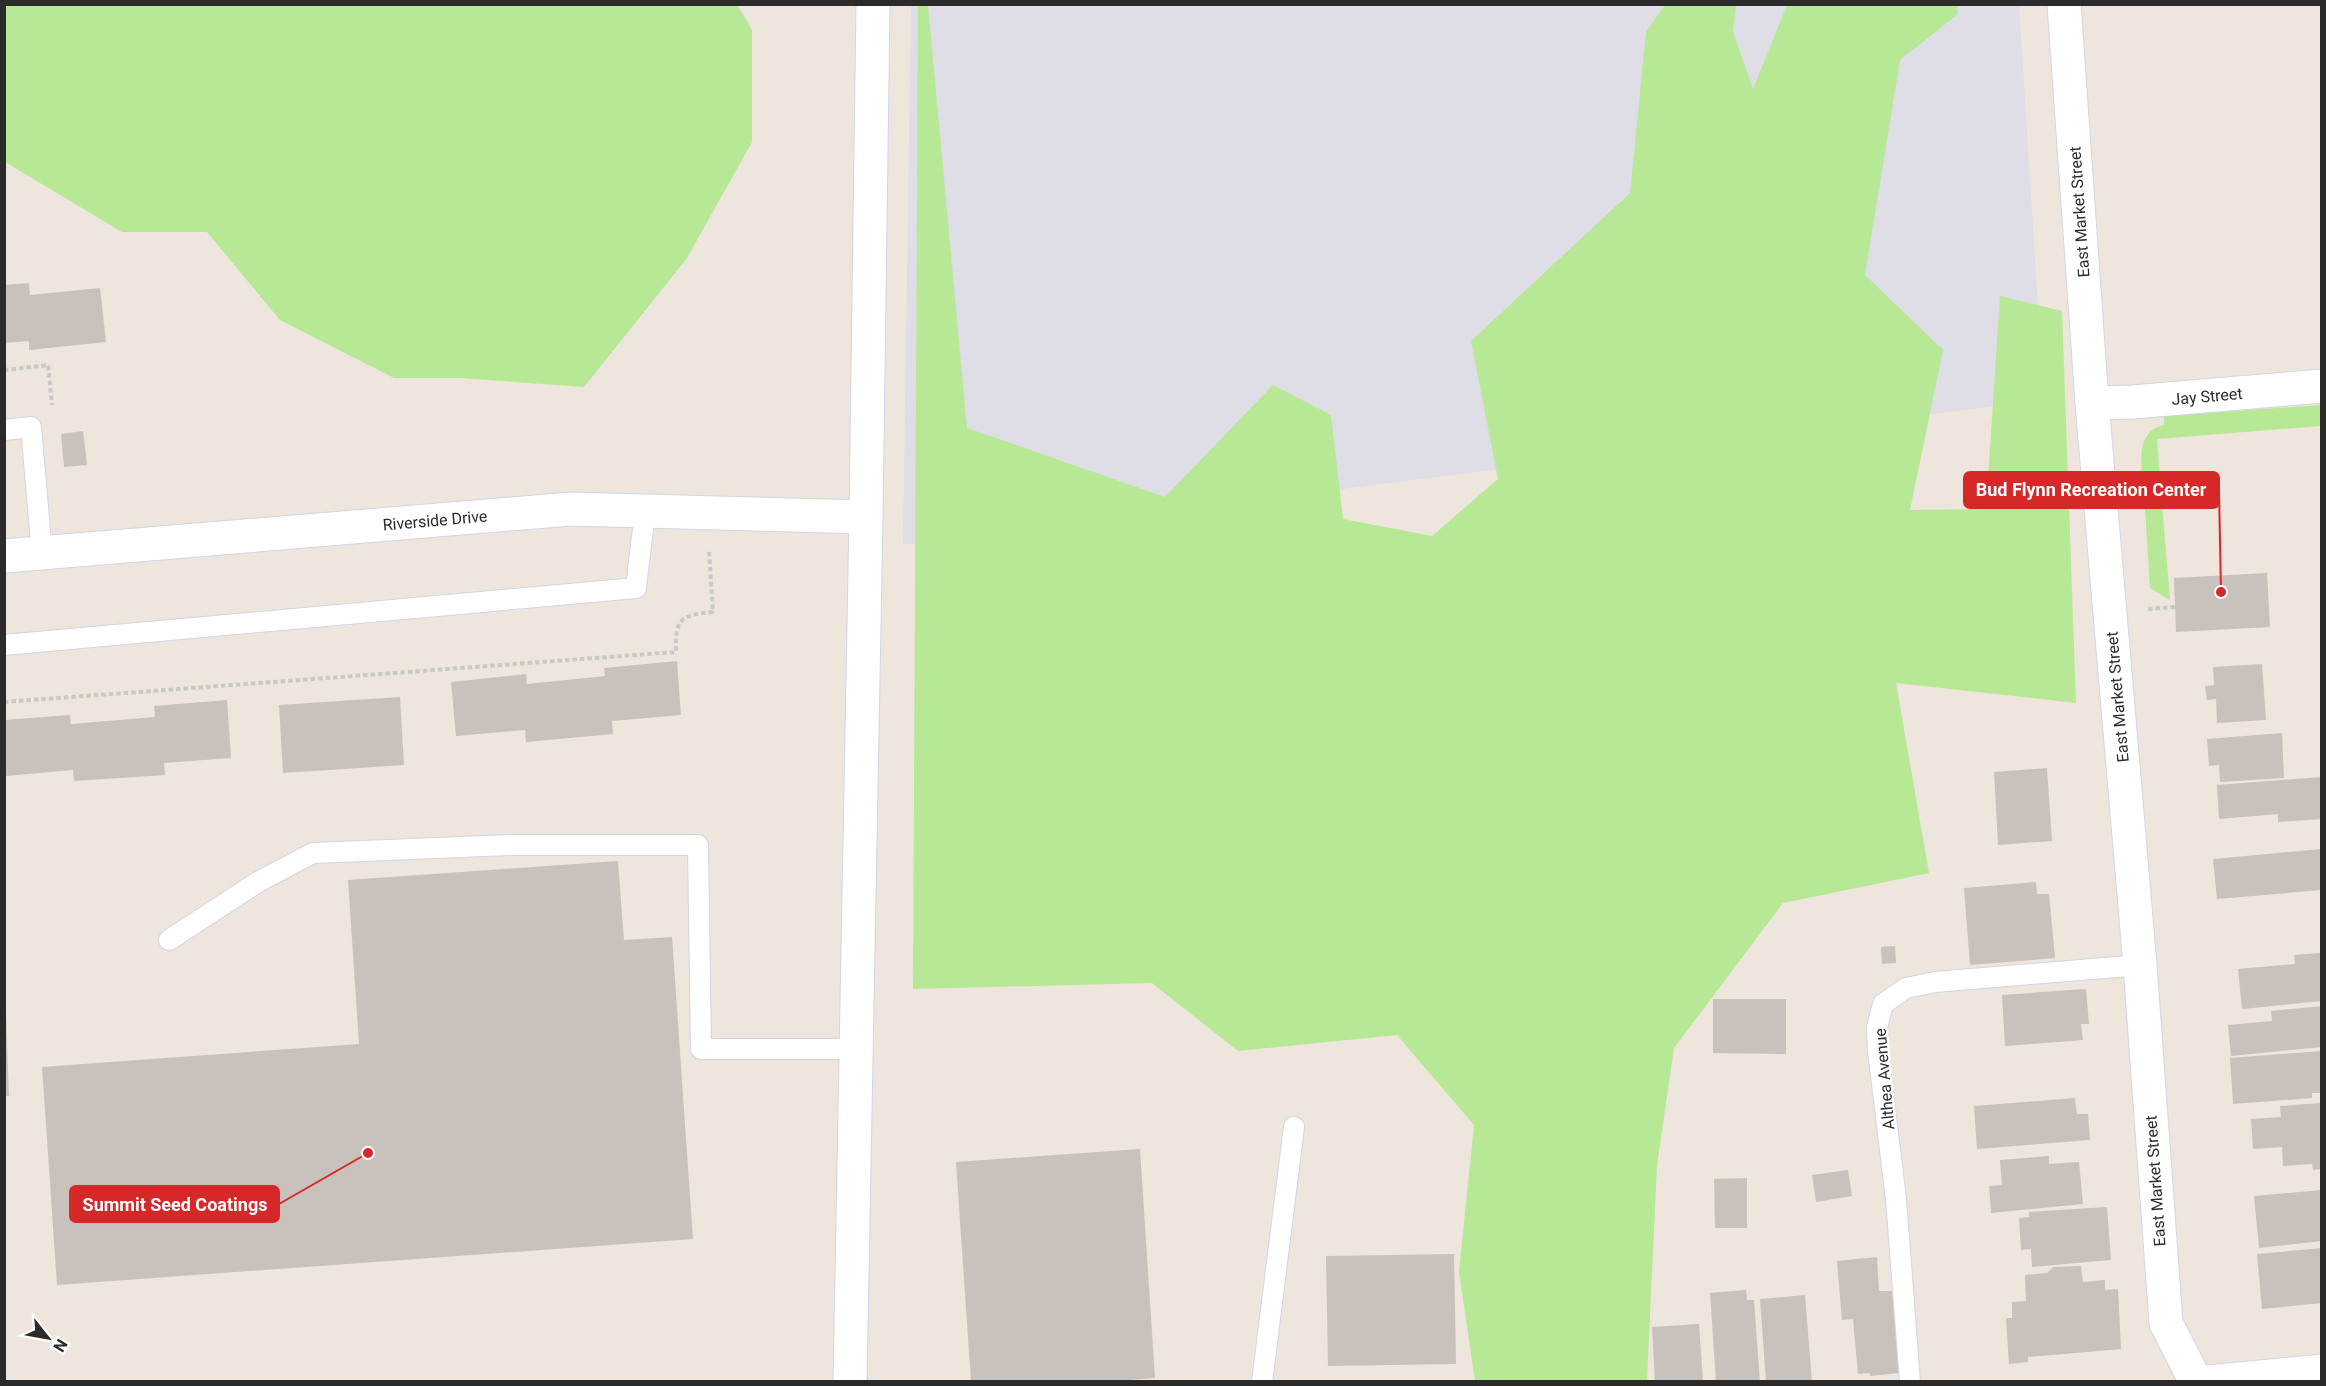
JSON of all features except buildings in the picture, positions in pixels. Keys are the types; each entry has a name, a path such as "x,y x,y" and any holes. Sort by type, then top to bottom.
{"street":[{"path":"850,1382 873,4"},
{"name":"East Market Street","path":"2064,4 2092,403 2140,965 2166,1323 2196,1382"},
{"name":"Jay Street","path":"2092,403 2133,402 2322,386"},
{"name":"Riverside Drive","path":"4,556 571,509 866,517"},
{"path":"2208,1382 2322,1371"}],"lane":[{"path":"4,430 31,427 42,553"},
{"path":"4,645 636,588 645,511"},
{"path":"170,940 258,882 313,854 511,845 698,844 701,1048 856,1049"},
{"name":"Althea Avenue","path":"1910,1382 1896,1199 1878,1051 1877,1027 1883,1004 1906,988 1935,982 2140,965"},
{"path":"1262,1382 1294,1127"}],"path":[{"path":"2137,499 2164,496 2178,504"},
{"path":"4,702 676,652 677,626 682,619 691,614 713,612 709,549"},
{"path":"2147,609 2175,607"}],"shaded area":[{"path":"911,5 2019,5 2044,400 903,545"}],"green space":[{"path":"737,4 752,30 752,142 687,258 584,387 461,378 394,378 280,320 207,232 122,232 5,162 5,5"},
{"path":"918,5 928,5 967,428 1165,497 1273,385 1331,415 1343,519 1432,536 1498,479 1471,341 1630,193 1646,32 1665,5 1736,5 1733,32 1753,89 1787,5 1957,5 1958,14 1900,60 1865,275 1943,350 1910,510 1986,509 2000,296 2062,311 2076,703 1896,683 1929,873 1783,903 1674,1048 1657,1165 1647,1381 1475,1381 1459,1272 1474,1125 1397,1035 1238,1051 1152,983 913,989"},
{"path":"2321,405 2321,426 2157,439 2161,488 2143,489 2141,460 2144,442 2148,434 2164,425 2164,416"},
{"path":"2162,505 2170,600 2150,588 2145,508"}],"place":[{"name":"Bud Flynn Recreation Center","path":"2221,592"},
{"name":"Summit Seed Coatings","path":"368,1153"}]}
